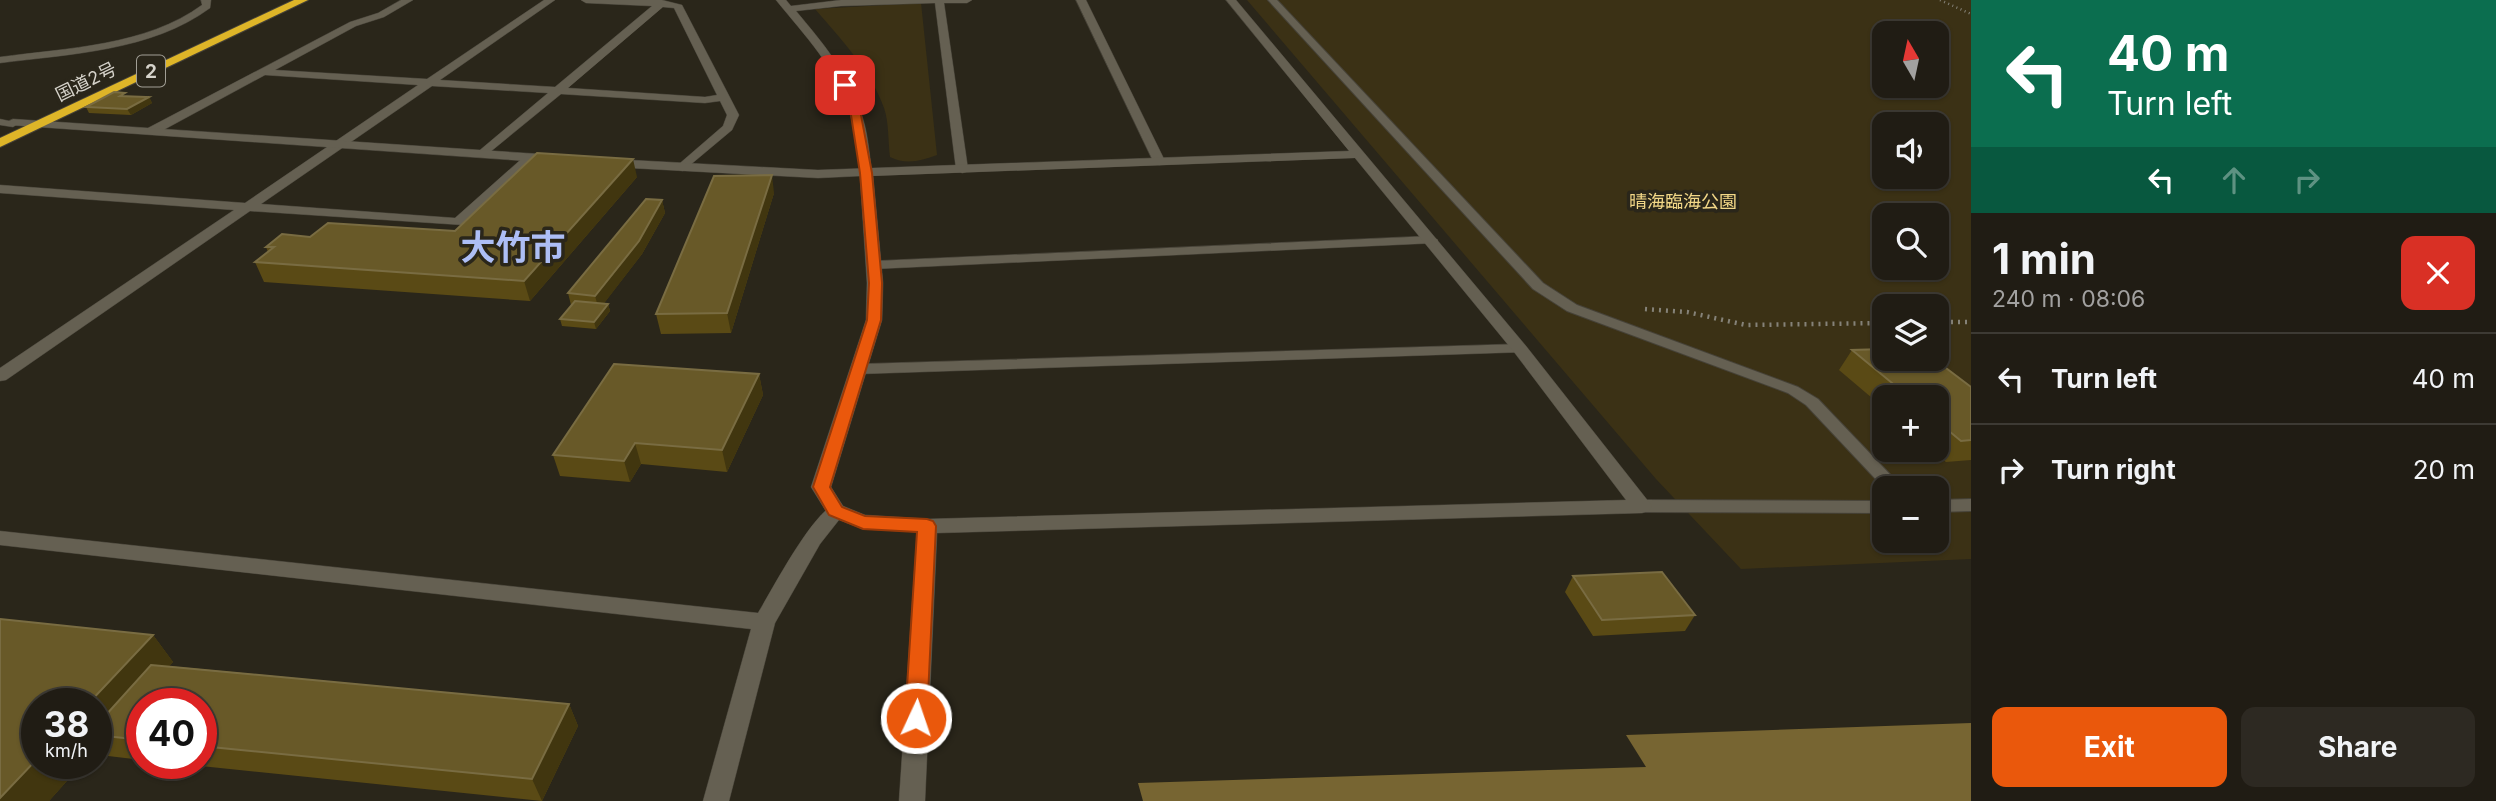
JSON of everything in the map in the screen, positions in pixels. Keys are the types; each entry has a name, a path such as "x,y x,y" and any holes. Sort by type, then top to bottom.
{"highway":[{"name":"国道2号","path":"0,129 7,122 279,0"},
{"name":"国道2号","path":"0,143 303,0"}],"street":[{"path":"0,60 96,46 151,33 190,19 207,6 206,0"},
{"path":"152,131 354,24 381,15 408,0"},
{"path":"0,376 550,0"},
{"path":"586,0 677,5 726,97 733,116 728,128 683,167"},
{"path":"939,0 962,169"},
{"path":"785,5 967,0"},
{"path":"1081,0 1159,161"},
{"path":"1231,0 1520,349 1642,506"},
{"path":"484,153 662,4"},
{"path":"785,5 826,51 845,85 856,115 866,173 874,265 874,320 821,487 836,511 863,522 927,526 1642,506"},
{"path":"263,72 705,100 726,97"},
{"path":"7,122 573,160"},
{"path":"600,162 818,174 1360,154"},
{"path":"0,189 458,222 531,157"},
{"path":"874,265 1431,240"},
{"path":"859,369 1520,349"},
{"path":"716,801 764,622 813,539 836,511"},
{"path":"912,801 927,526"},
{"path":"0,538 764,622"}],"lane":[{"path":"1272,0 1538,286 1572,308 1793,390 1812,402 1883,476"},
{"path":"1949,506 1971,505"},
{"path":"1642,506 1872,507"}],"path":[{"path":"1940,0 1971,14"},
{"path":"1595,316 1639,308 1687,312 1745,325 1872,323"},
{"path":"1949,322 1971,322"}],"green space":[{"name":"晴海臨海公園","path":"1247,0 1971,0 1971,559 1741,569 1656,479"},
{"path":"921,3 937,155 902,161 890,157 886,113 871,81 854,55 815,9"}],"shaded area":[{"path":"1971,723 1971,801 1143,801 1138,783 1646,767 1626,735"}],"building":[{"path":"114,92 125,93 120,96 149,97 127,109 86,107"},
{"path":"537,153 633,159 524,281 255,262 274,247 266,247 282,234 310,237 328,223 455,231"},
{"path":"772,175 727,313 656,314 714,176"},
{"path":"646,199 662,200 639,241 595,296 568,293"},
{"path":"575,301 608,304 594,322 560,319"},
{"path":"1872,349 1872,366 1852,350"},
{"path":"614,364 759,374 722,450 635,443 624,461 553,455"},
{"path":"1949,370 1971,387 1971,440 1961,441 1949,431 1949,385 1894,385 1877,371"},
{"path":"1662,572 1695,615 1602,620 1573,576"},
{"path":"0,619 153,635 103,688 21,688 21,776 0,798"},
{"path":"151,665 569,704 532,779 217,748 217,688 130,688"},
{"path":"126,693 126,738 112,737 112,708"}],"district":[{"name":"大竹市","path":"513,248"}],"route":[{"path":"845,85 856,115 866,173 875,283 874,320 821,487 836,511 863,522 927,526 916,718"}]}
